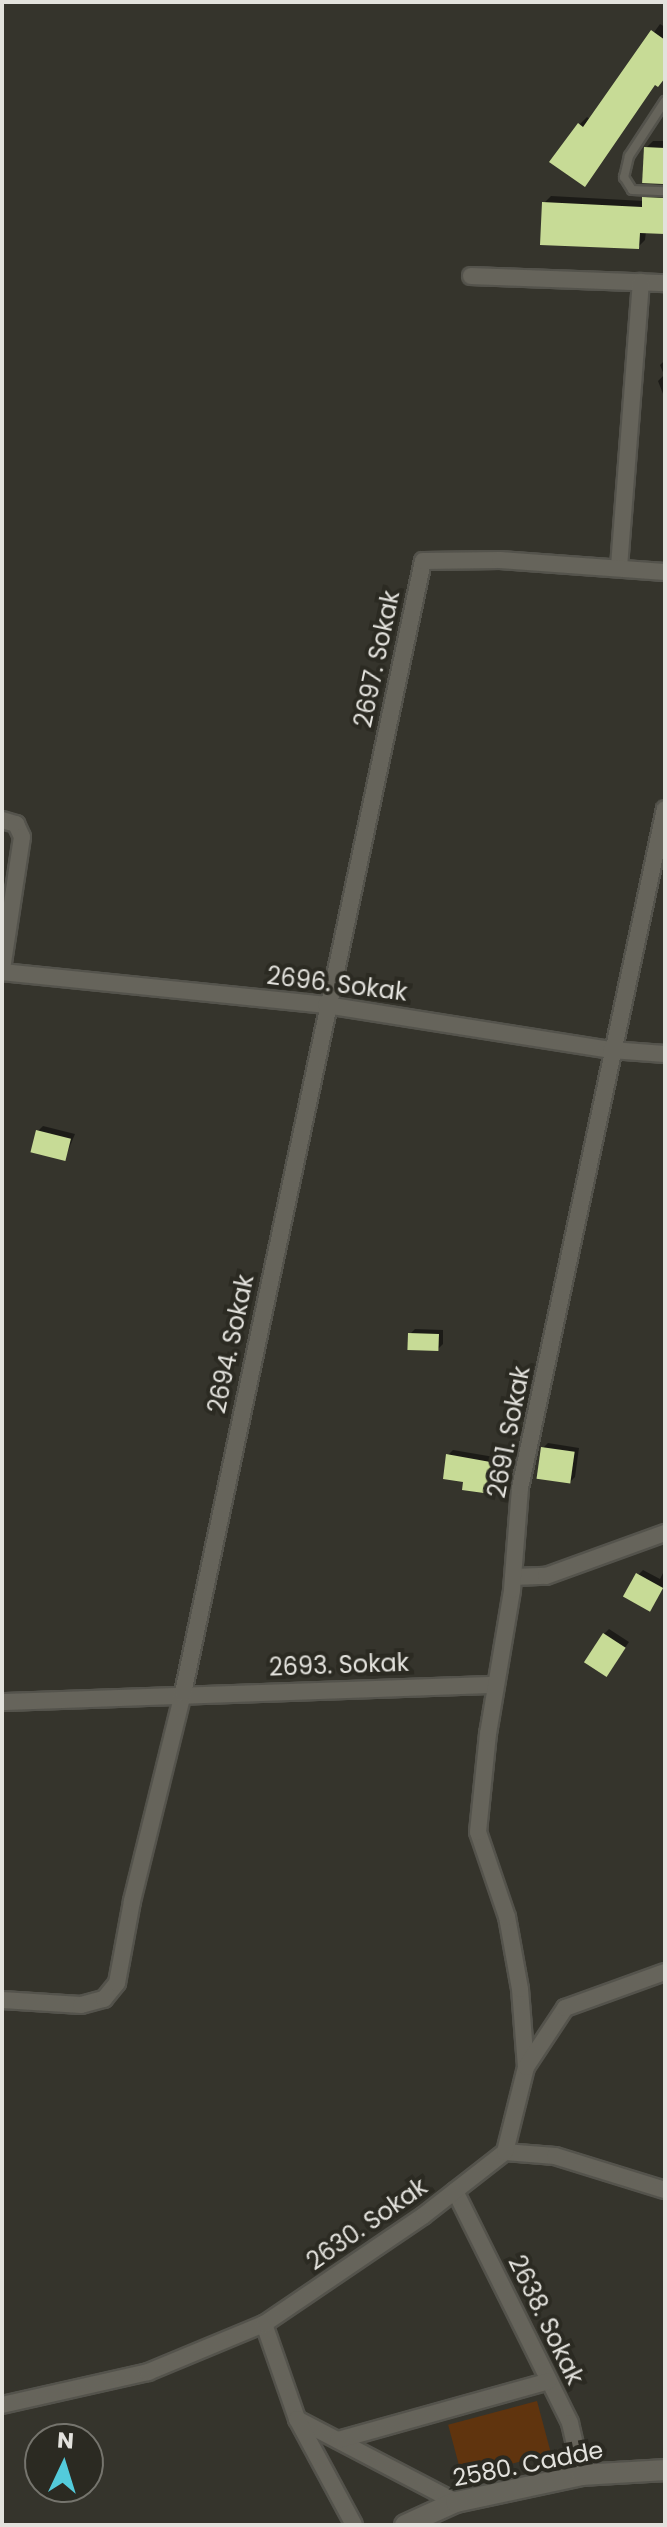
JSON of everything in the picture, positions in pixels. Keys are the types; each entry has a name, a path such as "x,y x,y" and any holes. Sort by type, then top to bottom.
{"main road":[{"name":"2580. Cadde","path":"405,2525 456,2502 582,2475 665,2470"}],"street":[{"path":"471,276 665,283"},
{"path":"619,567 641,282"},
{"name":"2697. Sokak","path":"326,1005 423,561 500,560 665,572"},
{"name":"2691. Sokak","path":"526,2067 520,1989 507,1917 478,1832 513,1577 520,1488 611,1050 665,809"},
{"path":"2,820 16,824 22,837 2,970"},
{"name":"2696. Sokak","path":"2,970 326,1005 611,1050 665,1054"},
{"name":"2694. Sokak","path":"2,2000 81,2005 97,2002 112,1992 183,1693 326,1005"},
{"path":"513,1577 546,1576 665,1533"},
{"name":"2693. Sokak","path":"2,1702 183,1693 496,1685"},
{"path":"665,1972 565,2008 526,2067 505,2152 555,2156 665,2190"},
{"name":"2630. Sokak","path":"2,2405 148,2372 264,2324 455,2191 505,2152"},
{"name":"2638. Sokak","path":"455,2191 570,2423 582,2475"},
{"path":"264,2324 297,2419 354,2525"},
{"path":"338,2440 549,2381"},
{"path":"297,2419 456,2502"}],"lane":[{"path":"665,101 629,156 624,177 632,190 665,191"}],"shaded area":[{"path":"537,2401 551,2453 462,2477 448,2425"}],"building":[{"path":"651,30 665,40 665,78 658,87 655,85 585,187 549,162 578,123 583,127"},
{"path":"644,147 665,148 663,184 642,183"},
{"path":"642,197 665,198 665,234 640,233 639,249 540,245 542,202 642,207"},
{"path":"36,1130 71,1139 65,1161 30,1152"},
{"path":"408,1333 439,1334 438,1351 407,1350"},
{"path":"541,1447 575,1452 570,1483 537,1479"},
{"path":"446,1454 496,1463 491,1494 462,1490 463,1482 443,1479"},
{"path":"636,1573 663,1588 650,1612 623,1597"},
{"path":"603,1633 626,1648 607,1677 584,1662"}]}
